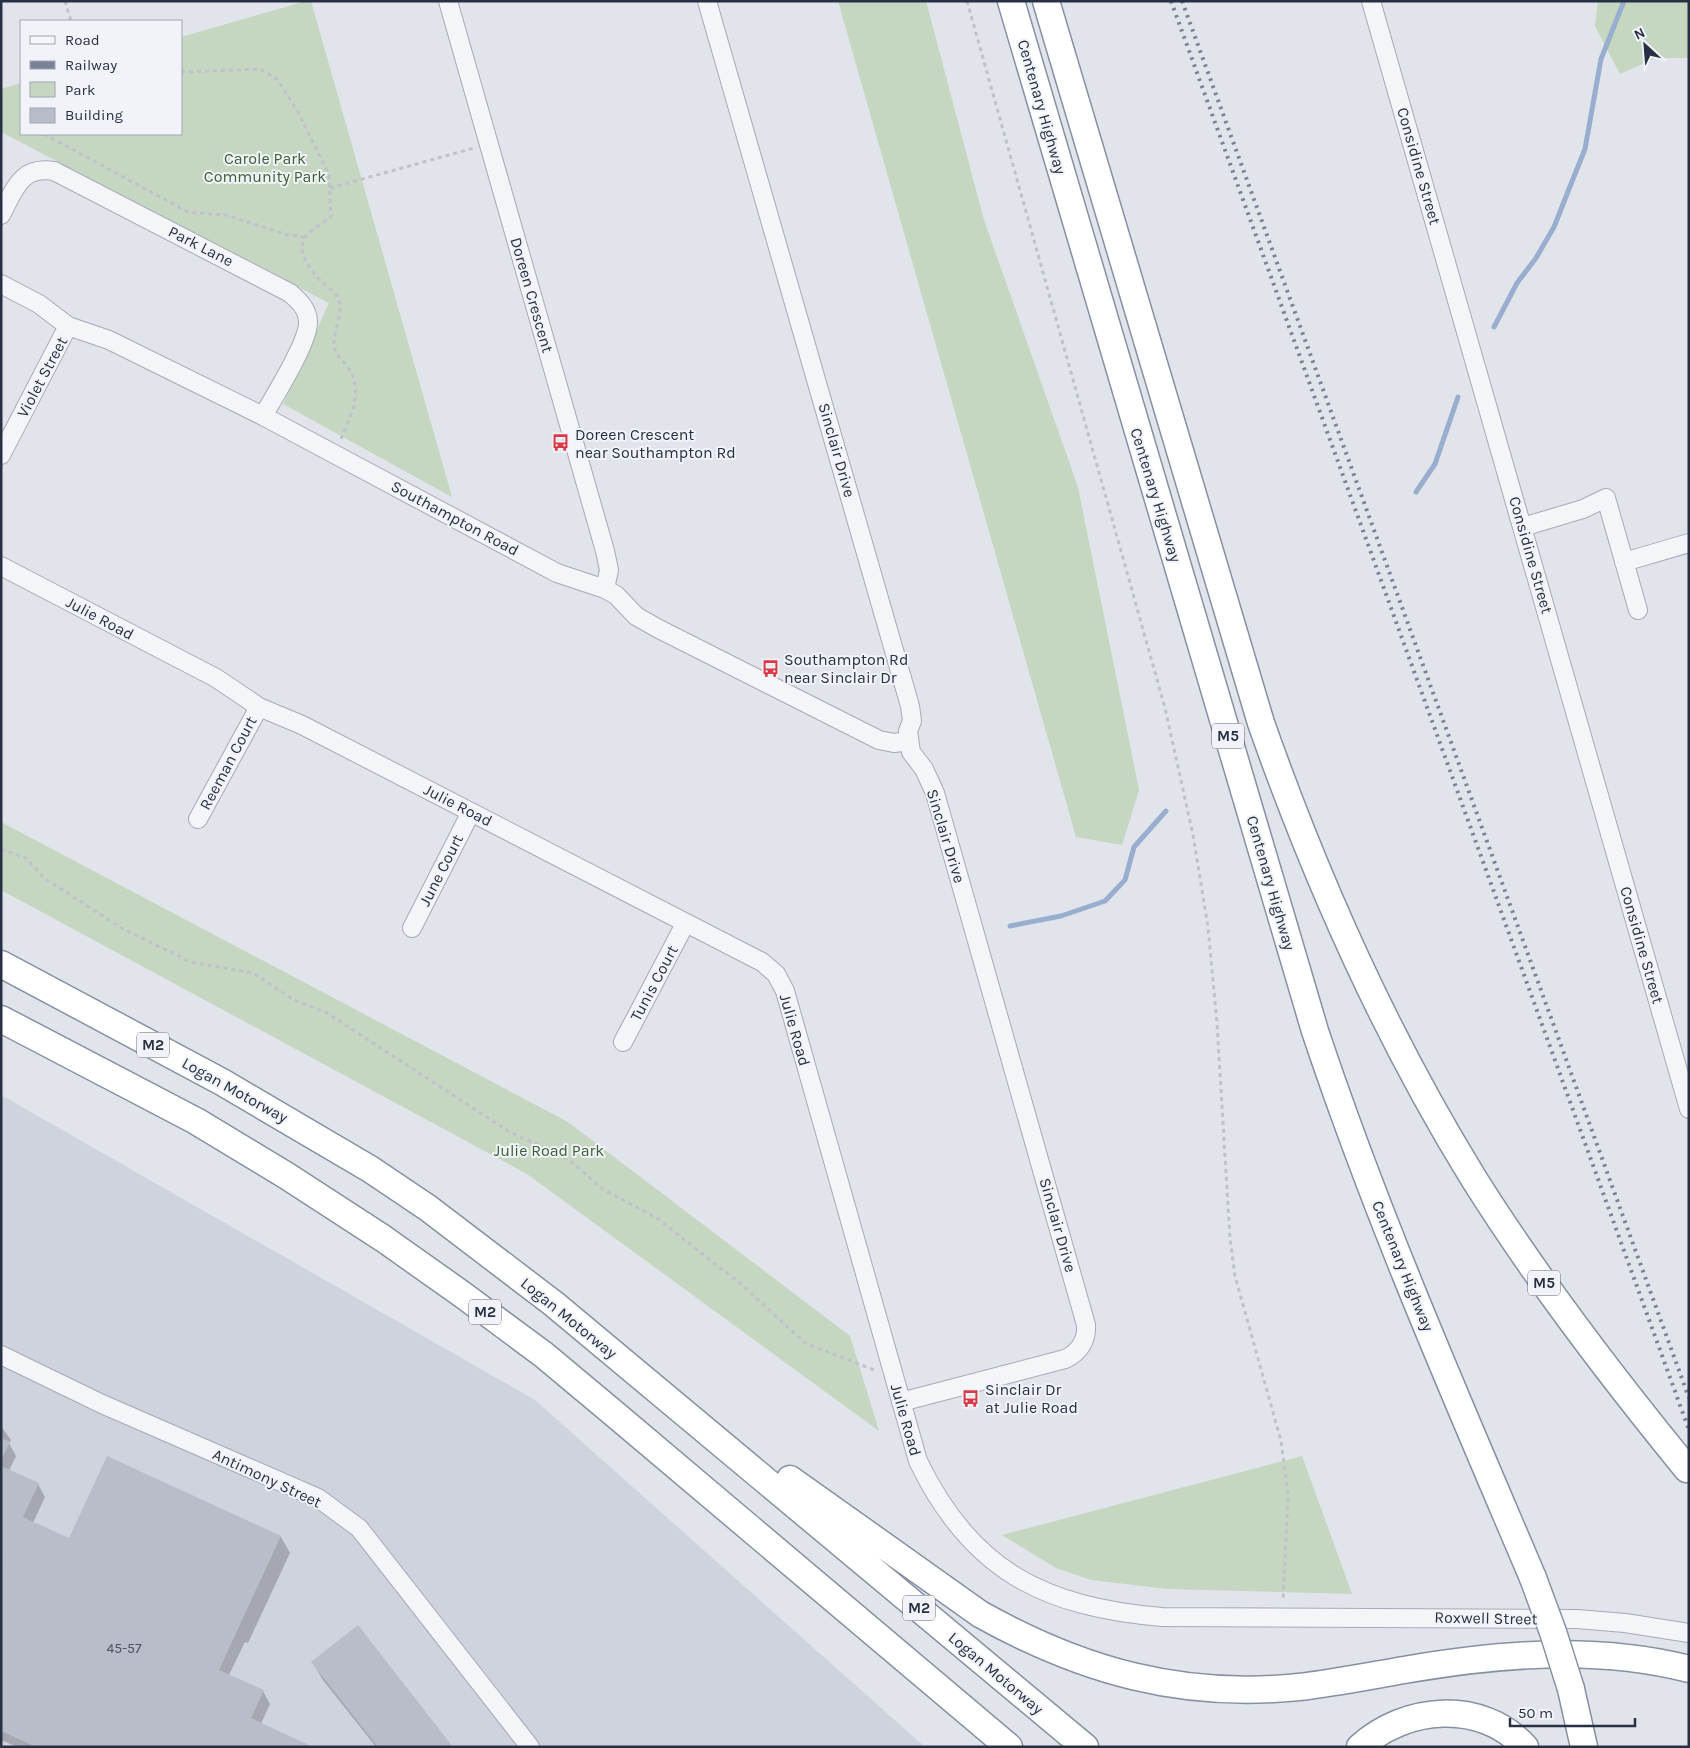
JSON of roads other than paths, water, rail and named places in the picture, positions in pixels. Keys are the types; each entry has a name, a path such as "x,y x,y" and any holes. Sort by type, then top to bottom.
{"highway":[{"name":"Centenary Highway","path":"1010,1 1315,1031 1344,1117 1377,1203 1533,1578 1571,1689 1584,1747"},
{"name":"Centenary Highway","path":"1046,1 1261,723 1292,811 1356,962 1419,1084 1474,1178 1518,1246 1572,1324 1687,1469"},
{"name":"Logan Motorway","path":"1,964 222,1082 370,1169 428,1208 554,1304 1085,1747"},
{"name":"M2","path":"1,1019 205,1126 287,1176 376,1234 463,1295 544,1355 1010,1747"},
{"path":"753,1469 785,1476 952,1597 1013,1632 1071,1659 1135,1677 1194,1687 1269,1689 1334,1682 1503,1656 1569,1654 1608,1655 1689,1670"},
{"path":"1360,1747 1382,1730 1397,1722 1434,1714 1454,1714 1491,1723 1506,1731 1524,1747"}],"street":[{"name":"Doreen Crescent","path":"448,1 605,551 609,570 605,589"},
{"name":"Sinclair Drive","path":"707,1 910,706 912,720 908,731 908,742 911,752 924,769 935,793 1085,1318 1087,1331 1080,1348 1066,1359 901,1402"},
{"name":"Considine Street","path":"1371,1 1689,1109"},
{"name":"Park Lane","path":"1,215 20,180 27,174 35,170 54,171 290,293 306,311 308,327 302,344 263,416"},
{"name":"Southampton Road","path":"1,284 39,304 68,326 109,340 263,416 557,573 605,589 616,596 636,616 657,628 872,736 894,743 908,742"},
{"name":"Violet Street","path":"1,455 68,326"},
{"path":"1522,527 1583,509 1606,498 1638,610"},
{"path":"1624,562 1689,543"},
{"name":"Julie Road","path":"1,566 216,678 258,707 302,725 762,962 776,974 785,991 918,1462 939,1502 966,1537 993,1562 1025,1582 1059,1598 1117,1614 1162,1617 1283,1612"},
{"name":"Reeman Court","path":"198,819 258,707"},
{"name":"June Court","path":"412,928 471,812"},
{"name":"Tunis Court","path":"623,1042 685,924"},
{"name":"Antimony Street","path":"1,1356 102,1404 318,1498 359,1528 530,1747"},
{"name":"Roxwell Street","path":"1283,1612 1577,1619 1625,1623 1689,1633"}],"waterway":[{"path":"1494,327 1517,283 1536,258 1554,227 1585,149 1601,59 1624,1"},
{"path":"1416,492 1435,464 1458,397"},
{"path":"1010,926 1061,916 1105,901 1125,880 1134,847 1166,811"}],"railway":[{"path":"1171,1 1689,1430"},
{"path":"1182,1 1689,1398"}],"place":[{"name":"Doreen Crescent near Southampton Rd","path":"561,443"},
{"name":"Southampton Rd near Sinclair Dr","path":"770,668"},
{"name":"Sinclair Dr at Julie Road","path":"971,1398"}],"park label":[{"name":"Carole Park Community Park","path":"265,167"},
{"name":"Julie Road Park","path":"549,1150"}]}
